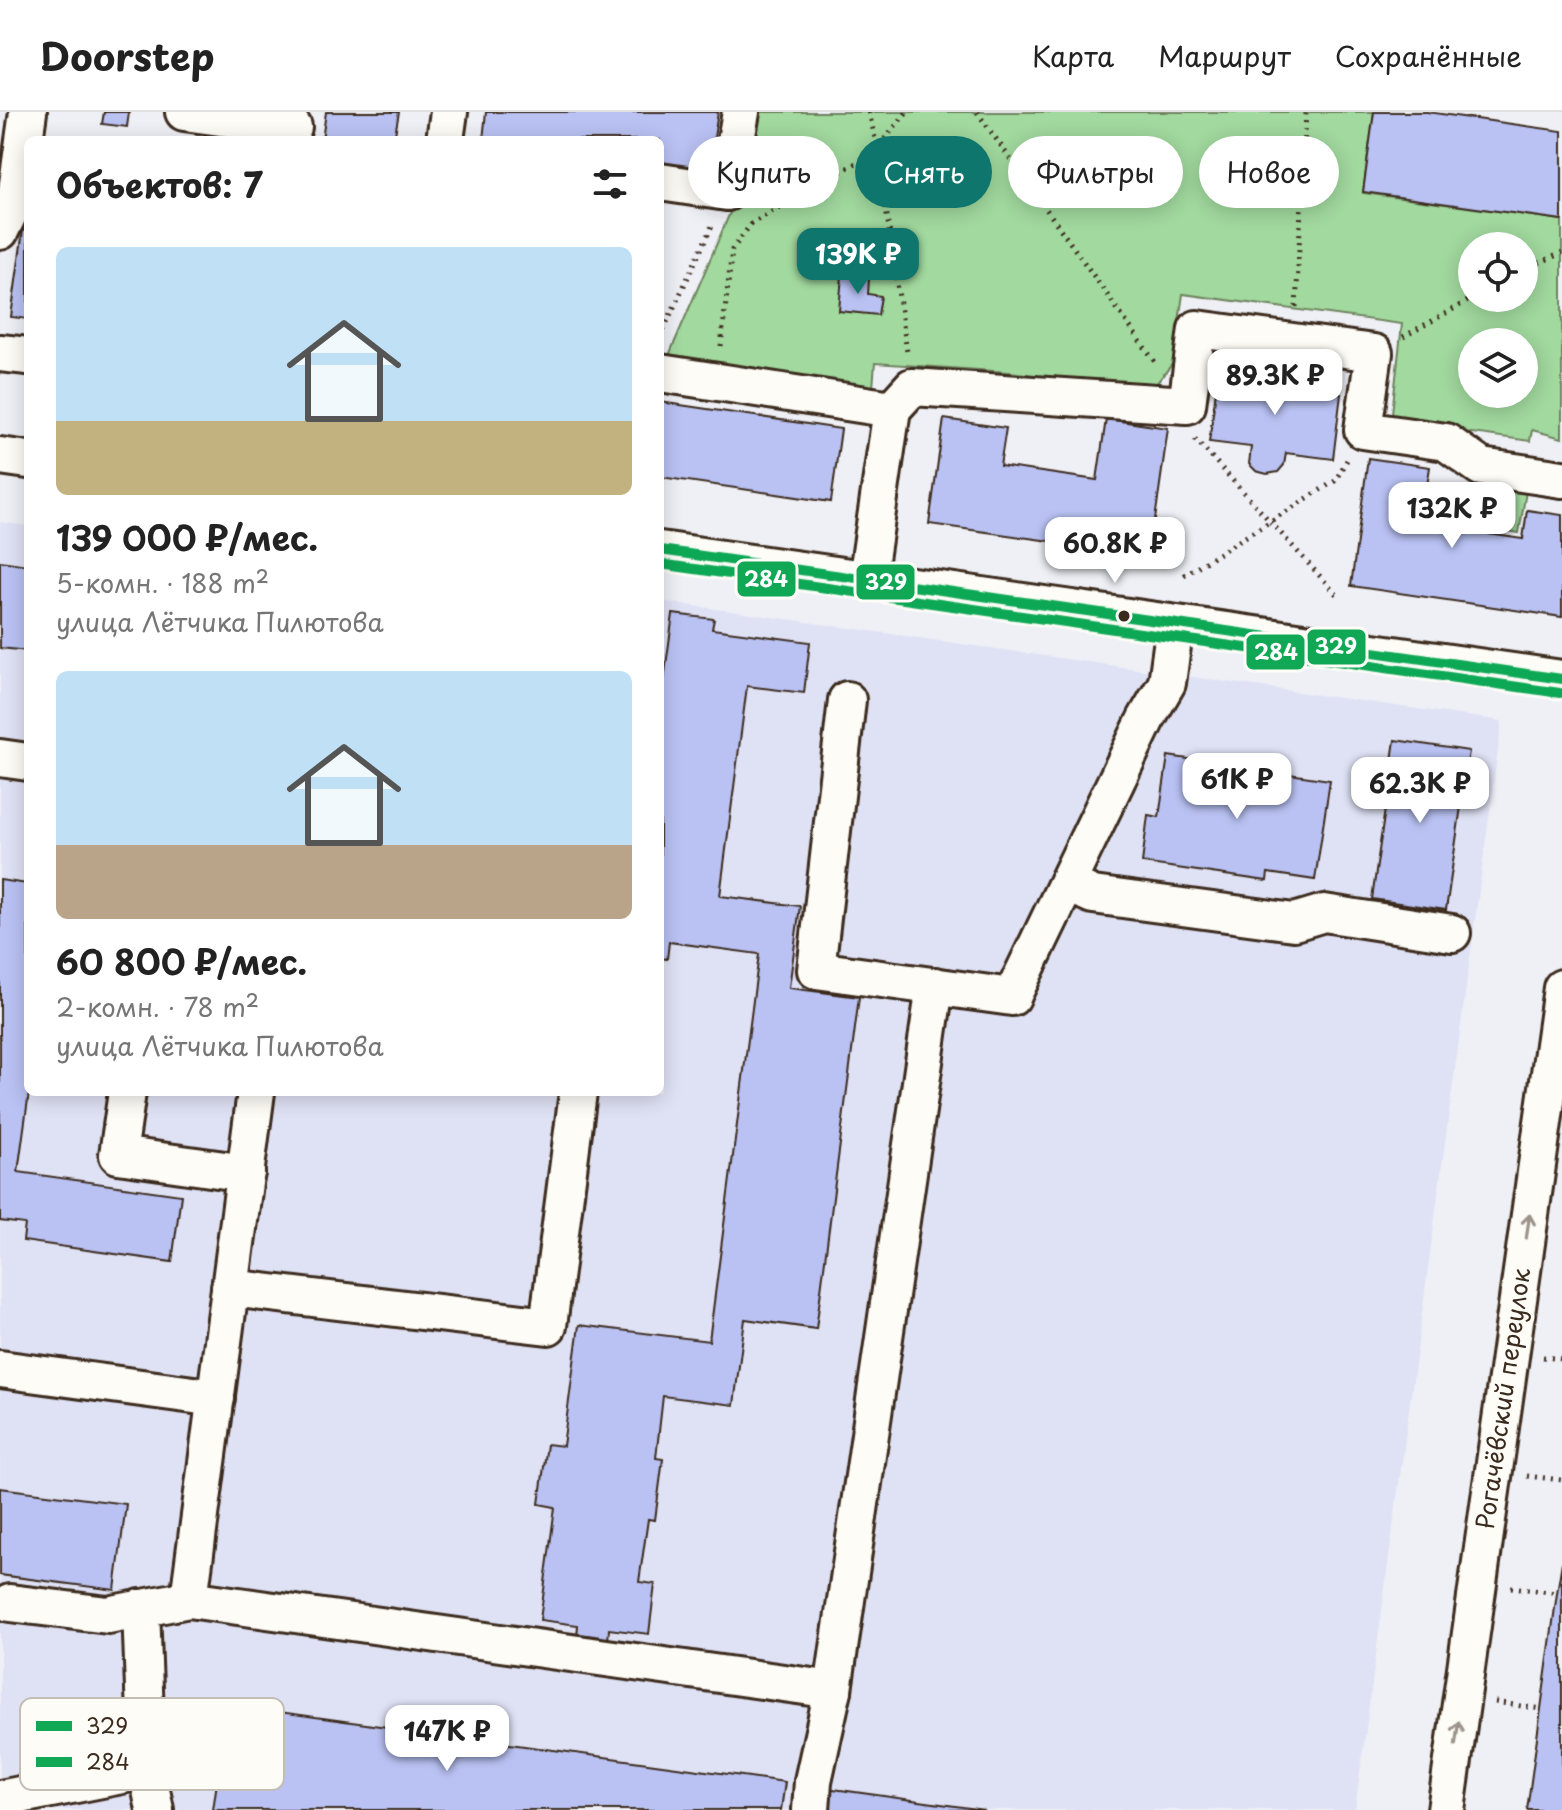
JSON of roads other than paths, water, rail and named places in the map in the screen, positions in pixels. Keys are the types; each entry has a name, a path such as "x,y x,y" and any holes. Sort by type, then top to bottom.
{"street":[{"path":"26,136 28,112"},
{"path":"177,136 182,112 293,126"},
{"path":"446,136 449,112"},
{"path":"664,183 727,192 741,112"},
{"path":"0,231 22,198 24,169"},
{"path":"867,580 892,409 912,387 1187,405 1197,329 1374,353 1363,430 1446,442 1481,467 1562,479"},
{"path":"0,353 24,356"},
{"path":"664,374 892,409"},
{"path":"0,456 24,459"},
{"path":"664,551 1562,679"},
{"path":"847,700 816,970 1012,997 1146,719 1167,683 1175,624"},
{"path":"0,758 24,761"},
{"path":"1068,884 1093,895 1294,922 1324,913 1452,933"},
{"path":"811,1810 813,1781 833,1690 935,986"},
{"name":"Рогачёвский переулок","path":"1446,1810 1562,988"},
{"path":"126,1096 118,1155 246,1173"},
{"path":"189,1599 256,1096"},
{"path":"230,1288 548,1326 577,1096"},
{"path":"0,1369 216,1398"},
{"path":"10,1603 108,1615 189,1599 833,1690"},
{"path":"141,1608 144,1698"},
{"path":"0,1799 46,1790"},
{"path":"151,1790 155,1810"}]}
